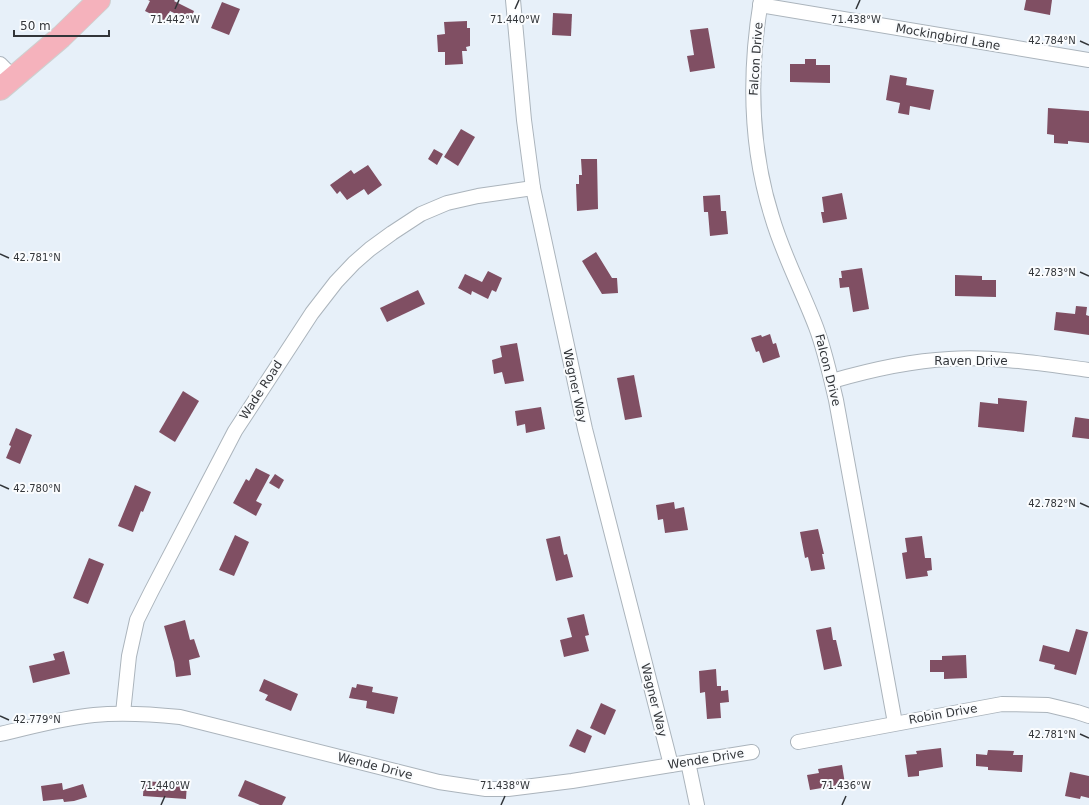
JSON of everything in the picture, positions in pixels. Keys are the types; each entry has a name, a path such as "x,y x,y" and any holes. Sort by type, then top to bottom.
{"main road":[{"path":"5,77 61,37 99,0"}],"street":[{"name":"Wagner Way","path":"513,0 524,120 533,188 590,451 671,765"},
{"name":"Mockingbird Lane","path":"761,2 1089,60"},
{"name":"Falcon Drive","path":"761,2 753,75 753,90 759,160 763,182 772,218 826,356 832,381 895,723"},
{"name":"Wade Road","path":"124,713 129,656 137,620 234,431 312,313 336,282 370,249 421,214 447,203 533,188"},
{"name":"Raven Drive","path":"832,381 889,366 949,359 979,358 1022,361 1089,370"},
{"name":"Robin Drive","path":"798,742 1002,704 1048,705 1089,716"},
{"name":"Wende Drive","path":"0,734 67,719 94,715 124,713 180,717 439,782 486,789 508,789 542,785 752,752"},
{"path":"688,762 697,805"}],"building":[{"path":"148,0 175,0 174,1 194,11 190,21 170,11 165,21 145,11 150,1"},
{"path":"1026,0 1052,0 1050,15 1024,10"},
{"path":"222,2 240,9 229,35 211,28"},
{"path":"553,13 572,14 571,36 552,35"},
{"path":"467,21 467,28 470,28 470,46 466,47 467,51 462,51 463,64 445,65 445,52 438,52 437,35 445,34 444,22"},
{"path":"708,28 715,68 690,72 687,56 694,55 690,30"},
{"path":"805,59 816,59 816,65 830,65 830,83 790,82 790,64 805,64"},
{"path":"890,75 907,78 906,85 934,90 930,110 910,106 909,115 898,113 900,103 886,100"},
{"path":"1048,108 1089,111 1089,143 1068,141 1068,144 1054,143 1054,135 1047,134"},
{"path":"461,129 475,137 458,166 444,157"},
{"path":"434,149 443,154 437,165 428,159"},
{"path":"581,159 597,159 598,209 577,211 576,184 579,184 579,175 582,175"},
{"path":"368,165 382,185 368,195 364,189 347,200 340,191 337,194 330,185 351,170 354,174"},
{"path":"842,193 847,219 823,223 821,212 824,212 822,197"},
{"path":"720,195 721,211 726,211 728,234 710,236 708,212 704,212 703,196"},
{"path":"596,252 612,278 617,278 618,293 602,294 582,261"},
{"path":"862,268 869,309 853,312 849,287 840,288 839,278 842,278 841,271"},
{"path":"488,271 502,278 496,292 492,290 488,299 472,291 471,295 458,288 465,274 482,282"},
{"path":"955,275 982,276 982,280 996,280 996,297 955,296"},
{"path":"418,290 425,304 387,322 380,308"},
{"path":"1076,306 1087,307 1086,315 1089,316 1089,335 1054,330 1056,312 1075,314"},
{"path":"770,334 773,344 776,343 780,357 763,363 759,351 756,352 751,338 761,335 762,337"},
{"path":"517,343 524,381 505,384 502,372 494,374 492,360 502,357 500,346"},
{"path":"634,375 642,417 625,420 617,378"},
{"path":"183,391 199,401 175,442 159,432"},
{"path":"998,398 1027,401 1024,432 978,427 980,402 998,404"},
{"path":"541,407 545,429 526,433 525,424 517,426 515,411"},
{"path":"1075,417 1089,419 1089,439 1072,437"},
{"path":"16,428 32,435 20,464 6,458 11,446 9,445"},
{"path":"256,468 270,475 256,501 262,504 256,516 233,503 246,479 249,481"},
{"path":"275,474 284,480 279,489 269,483"},
{"path":"135,485 151,492 143,512 141,511 133,532 118,526"},
{"path":"674,502 675,509 684,507 688,530 665,533 663,519 658,520 656,505"},
{"path":"818,529 824,554 822,554 825,569 811,571 808,557 805,558 800,532"},
{"path":"235,535 249,542 234,576 219,570"},
{"path":"560,536 564,555 567,554 573,577 556,581 546,539"},
{"path":"922,536 925,558 931,558 932,570 927,571 928,576 906,579 902,553 907,552 905,538"},
{"path":"89,558 104,564 88,604 73,598"},
{"path":"584,614 589,635 585,636 589,651 564,657 560,640 572,637 567,618"},
{"path":"185,620 190,640 194,639 200,657 189,660 191,675 176,677 174,662 164,626"},
{"path":"831,627 833,640 836,640 842,666 824,670 816,630"},
{"path":"1076,629 1088,632 1076,675 1054,669 1055,665 1039,661 1043,645 1069,652"},
{"path":"64,651 70,674 33,683 29,666 55,660 53,654"},
{"path":"966,655 967,678 944,679 944,672 930,672 930,660 942,660 942,656"},
{"path":"716,669 717,686 721,686 721,691 728,690 729,702 720,703 721,718 707,719 705,692 700,693 699,671"},
{"path":"264,679 298,694 291,711 265,700 268,695 259,691"},
{"path":"357,684 373,687 372,692 398,697 394,714 366,708 367,701 349,698 352,687 356,688"},
{"path":"601,703 616,710 605,735 590,728"},
{"path":"577,729 592,736 585,753 569,746"},
{"path":"941,748 943,767 919,771 919,776 908,777 905,755 917,754 916,751"},
{"path":"988,750 1014,751 1013,755 1023,755 1022,772 988,770 988,767 976,766 976,754 987,755"},
{"path":"842,765 845,784 810,790 807,775 819,773 818,769"},
{"path":"1070,772 1089,776 1089,798 1081,796 1080,799 1065,796"},
{"path":"245,780 286,797 282,805 260,805 238,796"},
{"path":"144,781 187,784 186,799 143,796"},
{"path":"62,783 63,790 83,784 87,797 64,802 63,799 43,801 41,786"}]}
